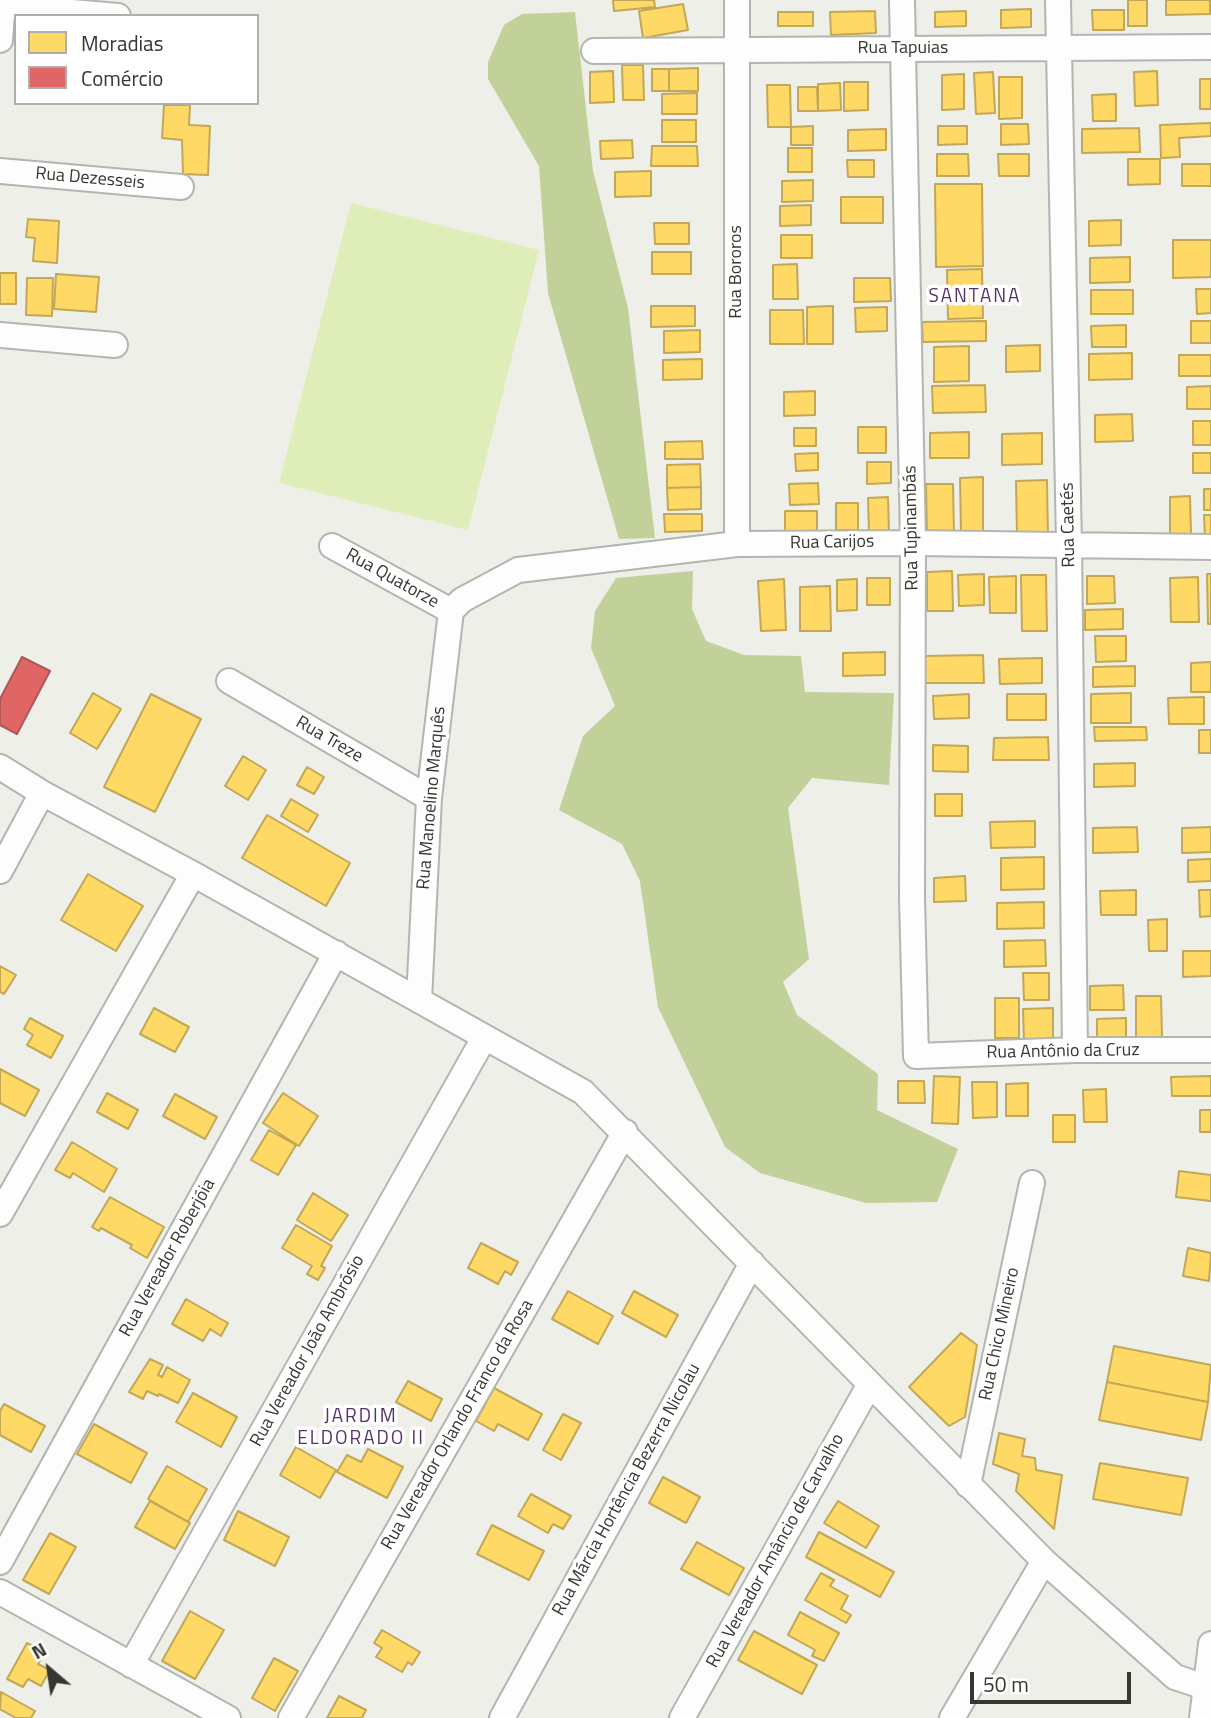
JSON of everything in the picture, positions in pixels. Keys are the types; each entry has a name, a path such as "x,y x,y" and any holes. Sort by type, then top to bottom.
{"street":[{"name":"Rua Bororos","path":"737,0 737,544"},
{"name":"Rua Tupinambás","path":"902,0 913,543 912,898 916,1056"},
{"name":"Rua Caetés","path":"1058,0 1069,544 1075,1049"},
{"path":"0,40 3,3 100,14"},
{"name":"Rua Tapuias","path":"594,51 1211,47"},
{"name":"Rua Dezesseis","path":"0,171 181,187"},
{"path":"0,335 115,345"},
{"name":"Rua Carijos","path":"456,606 518,569 737,544 913,543 1211,547"},
{"name":"Rua Quatorze","path":"332,546 456,606"},
{"name":"Rua Manoelino Marquês","path":"419,1000 429,798 456,606"},
{"name":"Rua Treze","path":"229,681 429,798"},
{"path":"0,767 42,793 336,953 583,1092 1044,1561 1175,1677 1208,1688"},
{"path":"0,871 42,793"},
{"path":"0,1214 193,874"},
{"name":"Rua Vereador Roberjóia","path":"0,1562 336,953"},
{"name":"Rua Vereador João Ambrósio","path":"131,1665 484,1038"},
{"name":"Rua Antônio da Cruz","path":"916,1056 1075,1049 1211,1050"},
{"name":"Rua Vereador Orlando Franco da Rosa","path":"291,1718 625,1132"},
{"name":"Rua Chico Mineiro","path":"968,1485 1032,1183"},
{"name":"Rua Márcia Hortência Bezerra Nicolau","path":"502,1718 752,1263"},
{"name":"Rua Vereador Amâncio de Carvalho","path":"682,1718 870,1384"},
{"path":"953,1718 1044,1561"},
{"path":"0,1592 228,1718"},
{"path":"1202,1718 1208,1688 1211,1644"}],"green space":[{"path":"575,12 593,171 628,308 655,538 619,539 548,293 539,166 488,79 488,62 504,25 522,14"},
{"path":"351,203 539,250 468,530 279,483"},
{"path":"693,571 692,609 706,641 744,655 801,656 805,692 894,693 889,785 812,778 788,808 809,959 783,982 797,1015 878,1074 877,1110 958,1149 937,1202 866,1203 760,1173 725,1147 658,1007 640,881 622,844 559,810 583,736 615,706 591,648 595,611 616,578"}],"building: Moradias":[{"path":"613,0 654,0 655,7 614,11"},
{"path":"1128,0 1147,0 1147,26 1128,26"},
{"path":"1166,0 1210,0 1210,14 1166,15"},
{"path":"683,4 688,30 643,38 639,11"},
{"path":"1031,9 1031,27 1001,28 1001,10"},
{"path":"1092,10 1124,10 1124,30 1093,30"},
{"path":"875,11 876,33 831,35 830,12"},
{"path":"966,11 966,26 935,27 935,12"},
{"path":"778,12 813,12 813,26 778,26"},
{"path":"622,65 643,65 644,100 623,100"},
{"path":"698,68 698,91 669,91 669,69"},
{"path":"652,69 669,69 669,91 652,91"},
{"path":"613,71 614,102 590,103 590,72"},
{"path":"1157,71 1158,105 1135,106 1134,72"},
{"path":"993,72 995,113 976,114 974,73"},
{"path":"964,74 964,109 942,110 942,75"},
{"path":"999,77 1022,77 1022,118 999,119"},
{"path":"1200,79 1211,79 1211,109 1200,109"},
{"path":"844,82 868,82 868,110 844,111"},
{"path":"840,83 841,110 818,111 818,84"},
{"path":"767,85 790,85 791,127 768,127"},
{"path":"798,87 817,87 818,111 798,111"},
{"path":"697,93 697,114 662,114 662,94"},
{"path":"1116,94 1116,121 1093,121 1092,95"},
{"path":"164,105 190,105 189,125 210,126 208,175 183,174 182,140 162,138"},
{"path":"662,120 696,120 696,142 662,142"},
{"path":"1211,123 1211,136 1179,138 1180,157 1161,158 1160,125"},
{"path":"1001,124 1028,124 1029,144 1001,145"},
{"path":"813,126 813,145 791,145 791,127"},
{"path":"938,126 967,126 967,144 938,145"},
{"path":"1139,128 1140,152 1082,153 1082,129"},
{"path":"886,129 886,150 848,151 848,130"},
{"path":"632,140 633,158 601,159 600,141"},
{"path":"652,146 697,146 698,166 651,166"},
{"path":"788,148 812,148 812,172 788,172"},
{"path":"937,154 968,154 969,176 937,176"},
{"path":"998,154 1029,154 1029,176 999,176"},
{"path":"1128,159 1160,159 1160,184 1128,185"},
{"path":"847,160 874,160 874,177 848,177"},
{"path":"1182,164 1211,164 1211,186 1182,186"},
{"path":"651,171 651,196 615,197 615,172"},
{"path":"813,180 813,201 782,202 782,181"},
{"path":"935,184 982,184 983,266 936,267"},
{"path":"841,197 883,197 883,223 841,223"},
{"path":"811,205 811,225 780,226 780,206"},
{"path":"28,219 59,221 57,263 33,261 35,238 26,237"},
{"path":"1121,220 1121,245 1089,246 1089,221"},
{"path":"654,223 689,223 689,244 655,244"},
{"path":"781,235 812,235 812,258 781,258"},
{"path":"1173,240 1211,240 1211,277 1173,278"},
{"path":"652,252 691,252 691,274 652,274"},
{"path":"1130,257 1130,282 1090,283 1090,258"},
{"path":"797,264 798,299 773,299 773,265"},
{"path":"982,269 983,318 948,319 947,270"},
{"path":"0,273 16,273 16,304 0,304"},
{"path":"56,274 99,277 96,312 54,309"},
{"path":"27,278 53,278 52,316 26,315"},
{"path":"854,278 890,278 891,301 854,302"},
{"path":"1196,289 1211,289 1211,313 1197,314"},
{"path":"1091,290 1133,290 1133,314 1091,314"},
{"path":"651,306 695,306 695,326 651,327"},
{"path":"833,306 833,344 807,344 807,307"},
{"path":"887,307 887,331 856,332 855,308"},
{"path":"770,310 803,310 804,344 770,344"},
{"path":"986,321 986,341 923,342 922,322"},
{"path":"1191,321 1211,321 1211,343 1191,343"},
{"path":"1126,325 1126,347 1092,347 1091,326"},
{"path":"700,330 700,352 664,353 664,331"},
{"path":"1040,345 1040,371 1006,372 1006,346"},
{"path":"969,346 969,381 934,382 934,347"},
{"path":"1132,353 1132,379 1089,380 1089,354"},
{"path":"1179,355 1211,355 1211,376 1179,376"},
{"path":"702,359 702,379 663,380 663,360"},
{"path":"985,385 986,412 933,413 932,386"},
{"path":"1211,386 1211,409 1187,409 1187,387"},
{"path":"815,391 815,415 784,416 784,392"},
{"path":"1132,414 1133,441 1095,442 1095,415"},
{"path":"1193,421 1211,421 1211,445 1193,445"},
{"path":"858,427 886,427 886,453 858,453"},
{"path":"794,428 816,428 816,446 794,446"},
{"path":"969,432 969,458 930,458 930,433"},
{"path":"1042,433 1042,464 1002,465 1002,434"},
{"path":"702,441 703,459 665,459 665,442"},
{"path":"818,453 818,470 796,471 795,454"},
{"path":"1193,453 1211,453 1211,473 1193,473"},
{"path":"867,462 891,462 891,483 867,484"},
{"path":"700,464 701,487 667,488 667,465"},
{"path":"983,477 983,533 961,533 960,478"},
{"path":"1047,480 1048,537 1017,537 1016,481"},
{"path":"818,483 819,504 790,505 789,484"},
{"path":"926,484 953,484 954,533 927,534"},
{"path":"701,487 701,509 668,510 667,488"},
{"path":"1204,489 1211,489 1211,510 1204,510"},
{"path":"1190,496 1191,534 1170,535 1170,497"},
{"path":"888,497 889,533 869,534 868,498"},
{"path":"836,503 858,503 858,530 836,530"},
{"path":"785,511 817,511 817,535 785,535"},
{"path":"664,514 702,514 702,531 665,532"},
{"path":"1204,515 1211,515 1211,539 1205,539"},
{"path":"952,571 953,611 927,611 927,572"},
{"path":"984,574 984,605 959,606 958,575"},
{"path":"1207,574 1211,574 1211,624 1208,624"},
{"path":"1021,575 1046,575 1047,631 1022,631"},
{"path":"1016,576 1016,613 990,613 989,577"},
{"path":"1087,576 1114,576 1115,603 1087,604"},
{"path":"1198,577 1199,622 1171,622 1170,578"},
{"path":"867,578 890,578 890,605 867,605"},
{"path":"784,579 786,630 761,631 758,581"},
{"path":"857,579 857,610 837,611 837,580"},
{"path":"830,586 831,631 800,631 800,587"},
{"path":"1123,609 1123,629 1085,630 1085,610"},
{"path":"1095,636 1126,636 1126,661 1096,662"},
{"path":"885,652 885,675 843,676 843,653"},
{"path":"983,655 984,683 924,683 924,656"},
{"path":"1042,658 1042,683 1000,684 999,659"},
{"path":"1211,662 1211,692 1191,692 1191,663"},
{"path":"1135,666 1135,686 1093,687 1093,667"},
{"path":"93,693 121,709 97,749 70,733"},
{"path":"1131,693 1131,723 1091,723 1091,694"},
{"path":"151,694 201,719 155,812 104,787"},
{"path":"969,694 969,718 934,719 933,696"},
{"path":"1007,694 1046,694 1046,720 1007,720"},
{"path":"1204,697 1204,724 1169,724 1168,698"},
{"path":"1094,727 1146,727 1147,740 1095,741"},
{"path":"1199,730 1211,730 1211,753 1199,753"},
{"path":"1048,737 1049,760 993,760 994,738"},
{"path":"933,745 968,746 968,772 933,771"},
{"path":"243,756 266,770 248,800 225,786"},
{"path":"1135,763 1135,786 1094,787 1094,764"},
{"path":"307,767 324,777 314,794 297,785"},
{"path":"935,794 962,794 962,816 935,816"},
{"path":"291,799 318,815 308,832 281,816"},
{"path":"267,815 350,863 326,906 242,858"},
{"path":"1035,821 1035,847 991,848 990,822"},
{"path":"1137,827 1138,852 1093,853 1093,828"},
{"path":"1211,827 1211,852 1182,853 1182,828"},
{"path":"1044,857 1044,889 1001,890 1001,858"},
{"path":"1211,859 1211,881 1188,882 1188,860"},
{"path":"88,874 143,906 116,951 61,920"},
{"path":"965,876 966,901 934,902 934,878"},
{"path":"1136,890 1136,915 1101,915 1100,891"},
{"path":"1199,890 1211,890 1211,916 1200,917"},
{"path":"1044,902 1044,928 997,929 997,903"},
{"path":"1167,919 1167,951 1149,951 1148,920"},
{"path":"1045,940 1046,966 1004,967 1004,941"},
{"path":"1183,951 1211,951 1211,976 1183,977"},
{"path":"0,966 16,975 4,994 0,992"},
{"path":"1023,973 1049,973 1049,1000 1024,1000"},
{"path":"1123,985 1124,1010 1090,1010 1090,986"},
{"path":"1136,996 1161,996 1162,1037 1136,1037"},
{"path":"995,998 1019,998 1019,1038 995,1038"},
{"path":"154,1008 189,1027 175,1052 140,1034"},
{"path":"1053,1008 1053,1041 1024,1042 1023,1009"},
{"path":"30,1018 63,1036 51,1058 27,1045 33,1035 24,1029"},
{"path":"1126,1018 1126,1039 1097,1039 1097,1019"},
{"path":"0,1069 39,1090 25,1116 0,1103"},
{"path":"934,1076 960,1077 958,1124 932,1123"},
{"path":"1211,1076 1211,1096 1172,1096 1171,1077"},
{"path":"898,1081 924,1081 925,1103 898,1103"},
{"path":"972,1082 997,1082 997,1117 973,1118"},
{"path":"1028,1083 1028,1116 1006,1116 1006,1084"},
{"path":"1106,1089 1107,1122 1084,1122 1083,1090"},
{"path":"107,1093 138,1110 128,1129 97,1112"},
{"path":"283,1093 318,1116 299,1146 263,1123"},
{"path":"175,1094 217,1117 205,1139 163,1116"},
{"path":"1200,1110 1211,1110 1211,1132 1200,1132"},
{"path":"1053,1115 1075,1115 1075,1142 1053,1142"},
{"path":"269,1130 296,1145 278,1175 251,1160"},
{"path":"72,1142 117,1169 104,1192 73,1173 70,1178 55,1170"},
{"path":"1179,1171 1211,1175 1211,1201 1176,1197"},
{"path":"313,1193 348,1215 331,1241 297,1220"},
{"path":"110,1197 164,1227 147,1258 130,1248 132,1245 101,1228 99,1231 92,1227"},
{"path":"296,1225 332,1246 321,1266 325,1268 318,1280 307,1274 312,1266 282,1248"},
{"path":"481,1243 518,1262 511,1275 505,1271 498,1284 468,1268"},
{"path":"1188,1248 1211,1253 1209,1281 1183,1276"},
{"path":"568,1291 613,1316 598,1344 552,1319"},
{"path":"634,1291 678,1315 666,1337 622,1313"},
{"path":"186,1299 228,1323 221,1336 210,1329 203,1341 172,1324"},
{"path":"961,1333 977,1345 965,1417 949,1426 909,1387"},
{"path":"1114,1346 1211,1365 1208,1402 1107,1382"},
{"path":"150,1359 163,1365 158,1375 162,1377 167,1367 190,1380 178,1403 147,1391 143,1399 129,1392"},
{"path":"408,1381 442,1399 431,1421 396,1402"},
{"path":"1107,1382 1208,1402 1201,1440 1099,1420"},
{"path":"494,1388 542,1414 528,1440 498,1424 494,1431 476,1421"},
{"path":"193,1393 237,1417 221,1447 176,1422"},
{"path":"4,1404 45,1426 31,1452 0,1435 0,1411"},
{"path":"563,1414 581,1423 561,1460 543,1450"},
{"path":"94,1424 147,1453 131,1483 77,1454"},
{"path":"999,1433 1025,1439 1022,1456 1035,1458 1036,1470 1062,1475 1054,1529 1016,1491 1019,1474 993,1464"},
{"path":"296,1447 336,1470 320,1498 280,1475"},
{"path":"368,1449 403,1467 387,1498 337,1472 347,1455 361,1462"},
{"path":"1100,1463 1188,1478 1181,1515 1093,1499"},
{"path":"167,1466 207,1489 188,1522 148,1499"},
{"path":"663,1477 700,1497 686,1523 649,1503"},
{"path":"531,1494 571,1516 563,1529 553,1524 548,1533 518,1516"},
{"path":"150,1501 190,1523 175,1549 135,1527"},
{"path":"838,1501 879,1526 866,1548 824,1523"},
{"path":"238,1511 289,1537 275,1566 224,1540"},
{"path":"492,1525 544,1551 529,1580 477,1554"},
{"path":"819,1532 894,1572 880,1597 806,1557"},
{"path":"50,1533 76,1547 49,1594 23,1580"},
{"path":"697,1542 744,1568 729,1595 681,1569"},
{"path":"821,1573 834,1580 830,1586 848,1596 841,1609 851,1615 846,1623 805,1600"},
{"path":"190,1611 224,1630 195,1679 162,1661"},
{"path":"800,1612 839,1633 824,1661 812,1656 815,1650 788,1635"},
{"path":"382,1630 420,1652 412,1665 408,1662 402,1672 376,1657 382,1648 374,1643"},
{"path":"754,1631 817,1665 802,1694 738,1660"},
{"path":"27,1643 45,1652 38,1664 50,1670 41,1686 28,1679 23,1687 7,1679"},
{"path":"274,1658 298,1671 275,1711 252,1698"},
{"path":"1,1692 35,1711 31,1718 16,1718 0,1709"},
{"path":"339,1696 366,1710 362,1718 327,1718"}],"building: Comércio":[{"path":"22,657 50,671 17,734 0,725 0,699"}],"district":[{"name":"SANTANA","path":"975,297"},
{"name":"JARDIM ELDORADO II","path":"361,1428"}]}
